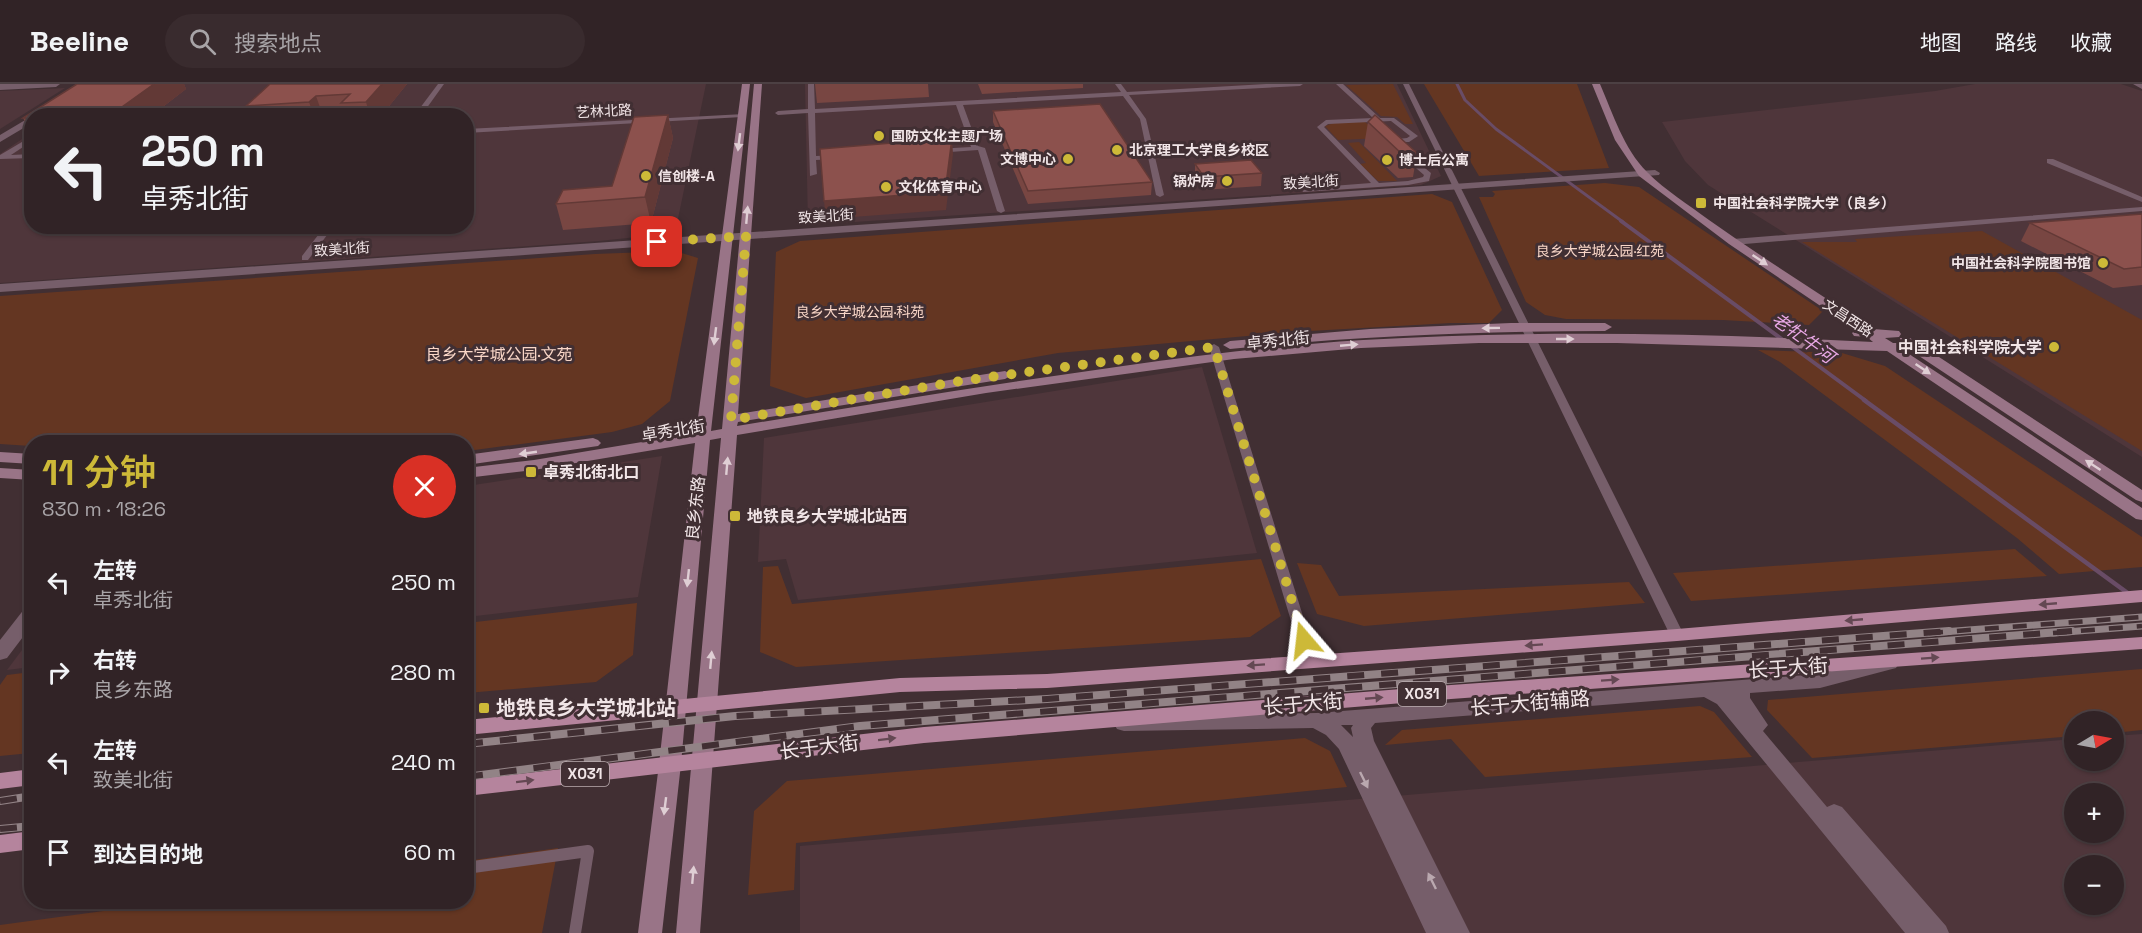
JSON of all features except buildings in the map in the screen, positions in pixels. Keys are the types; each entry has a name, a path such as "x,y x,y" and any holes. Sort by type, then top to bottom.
{"main road":[{"name":"良乡东路","path":"650,933 670,764 704,431 746,84"},
{"name":"良乡东路","path":"688,933 758,84"},
{"name":"文昌西路","path":"1596,84 1620,140 1677,202 1872,334 1914,348 2142,497"},
{"name":"文昌西路","path":"1608,84 1649,173 2142,515"},
{"name":"卓秀北街","path":"474,459 704,431 1216,352 1528,333 1739,329 1872,334"},
{"name":"卓秀北街","path":"1528,333 1822,343 1892,340"},
{"path":"474,472 534,465 704,431"},
{"path":"0,457 24,458"},
{"path":"0,472 24,474"},
{"path":"474,727 900,685 1047,681 1677,635 2142,596"},
{"name":"长于大街","path":"474,787 924,735 1451,692 2142,643"},
{"path":"0,781 24,778"},
{"path":"0,844 24,841"}],"street":[{"path":"0,86 10,84"},
{"path":"0,86 56,84"},
{"path":"423,108 441,84"},
{"path":"811,84 813,174"},
{"path":"1118,84 1143,119 1160,195"},
{"path":"778,114 1300,84"},
{"path":"1339,84 1378,118"},
{"path":"1406,84 1677,635"},
{"path":"2137,84 2142,86"},
{"path":"959,103 975,149"},
{"name":"艺林北路","path":"474,131 742,116"},
{"path":"1306,190 1377,185 1422,181 1428,175 1391,141 1409,140 1416,136 1398,121 1378,118 1326,122 1320,127 1377,185"},
{"path":"0,139 24,124"},
{"path":"1,157 24,143"},
{"path":"928,152 981,148 1001,211"},
{"path":"1,157 24,156"},
{"path":"813,158 847,156"},
{"path":"2050,161 2142,200"},
{"name":"致美北街","path":"0,288 1649,173"},
{"path":"1733,242 2142,209"},
{"path":"305,258 324,234"},
{"path":"1216,352 1310,661"},
{"path":"0,653 24,622"},
{"name":"长于大街辅路","path":"1084,722 1135,725 1194,721 1316,720 1820,681 1901,660"},
{"path":"1741,686 1740,699 1747,713 1937,933"},
{"path":"1704,689 1724,699 1920,933"},
{"path":"1369,715 1361,728 1364,741 1458,933"},
{"path":"1316,720 1334,730 1347,744 1438,933"},
{"path":"474,867 588,851 575,933"}],"shaded area":[{"path":"152,84 706,84 675,233 599,241 0,283 0,154 24,138 24,234 474,234 474,108 79,108"},
{"name":"北京理工大学良乡校区","path":"805,84 1397,84 1441,176 1421,185 808,225"},
{"name":"中国社会科学院大学","path":"1975,84 2121,84 2142,91 2142,457 1708,185 1685,161 1662,122 1935,91"},
{"path":"65,88 33,108 24,108 24,114 0,129 0,91"},
{"path":"1202,367 1257,553 798,600 786,559 758,562 764,438"},
{"path":"662,456 638,597 474,616 474,485"},
{"path":"24,647 24,668 7,670"},
{"path":"2142,734 2142,933 800,933 800,846 2064,740 2064,771 2124,771 2124,735"}],"green space":[{"path":"1393,84 1413,124 1405,124 1397,117 1381,116 1346,85"},
{"path":"1424,84 1577,84 1609,168 1479,176"},
{"path":"1364,121 1383,138 1338,140 1325,126 1334,123"},
{"path":"1359,142 1397,181 1378,181 1360,164 1366,163 1348,143"},
{"name":"良乡大学城公园·红苑","path":"1605,183 1639,187 1823,311 1809,325 1723,320 1566,319 1545,315 1526,302 1479,197 1493,197 1495,194 1492,191"},
{"name":"良乡大学城公园·科苑","path":"1432,194 1452,202 1502,310 1489,323 1292,332 1058,353 806,398 770,386 776,252 800,241"},
{"path":"1982,231 2142,320 2142,451 1802,242 1857,242 1855,239"},
{"name":"良乡大学城公园·文苑","path":"675,251 698,258 670,401 642,424 612,432 474,450 474,435 24,435 24,446 0,444 0,296 595,254"},
{"path":"1758,350 1842,353 1885,366 2142,537 2142,567 2059,574 2017,538 1780,362"},
{"path":"2015,549 2047,576 1691,601 1673,573"},
{"path":"1261,559 1281,616 1250,637 796,667 760,652 763,567 778,566 792,604"},
{"path":"1297,563 1321,565 1339,596 1629,582 1645,603 1364,626 1317,614"},
{"path":"637,603 633,655 596,682 474,692 474,622"},
{"path":"2142,669 2142,730 2124,732 2124,711 2064,711 2064,737 1812,758 1767,710 1768,700"},
{"path":"24,673 24,754 0,756 0,685 7,675"},
{"path":"1700,706 1714,712 1752,757 1485,777 1451,739 1385,745 1402,730"},
{"path":"1305,738 1330,751 1347,787 796,843 794,890 748,895 754,811 787,781"},
{"path":"558,848 542,933 0,933 0,925 118,909 474,909 474,860"}],"waterway":[{"name":"老牤牛河","path":"1457,84 1465,100 1496,129 1623,222"},
{"name":"老牤牛河","path":"1621,221 1783,340"},
{"name":"老牤牛河","path":"1790,345 1866,401"},
{"name":"老牤牛河","path":"1864,400 2129,594"}],"railway":[{"path":"1929,633 2142,617"},
{"path":"2053,633 2142,626"},
{"path":"474,743 735,716 1047,699 1949,631"},
{"path":"474,776 860,726 2072,631"},
{"path":"0,801 24,797"},
{"path":"0,829 24,827"}],"place":[{"name":"国防文化主题广场","path":"879,136"},
{"name":"北京理工大学良乡校区","path":"1117,150"},
{"name":"文博中心","path":"1068,159"},
{"name":"博士后公寓","path":"1387,160"},
{"name":"信创楼-A","path":"646,176"},
{"name":"锅炉房","path":"1227,181"},
{"name":"文化体育中心","path":"886,187"},
{"name":"中国社会科学院大学（良乡）","path":"1701,203"},
{"name":"中国社会科学院图书馆","path":"2103,263"},
{"name":"中国社会科学院大学","path":"2054,347"},
{"name":"卓秀北街北口","path":"531,472"},
{"name":"地铁良乡大学城北站西","path":"735,516"},
{"name":"地铁良乡大学城北站","path":"484,708"}],"route":[{"path":"657,242 746,236 731,420 961,381 1214,347 1304,640"}]}
